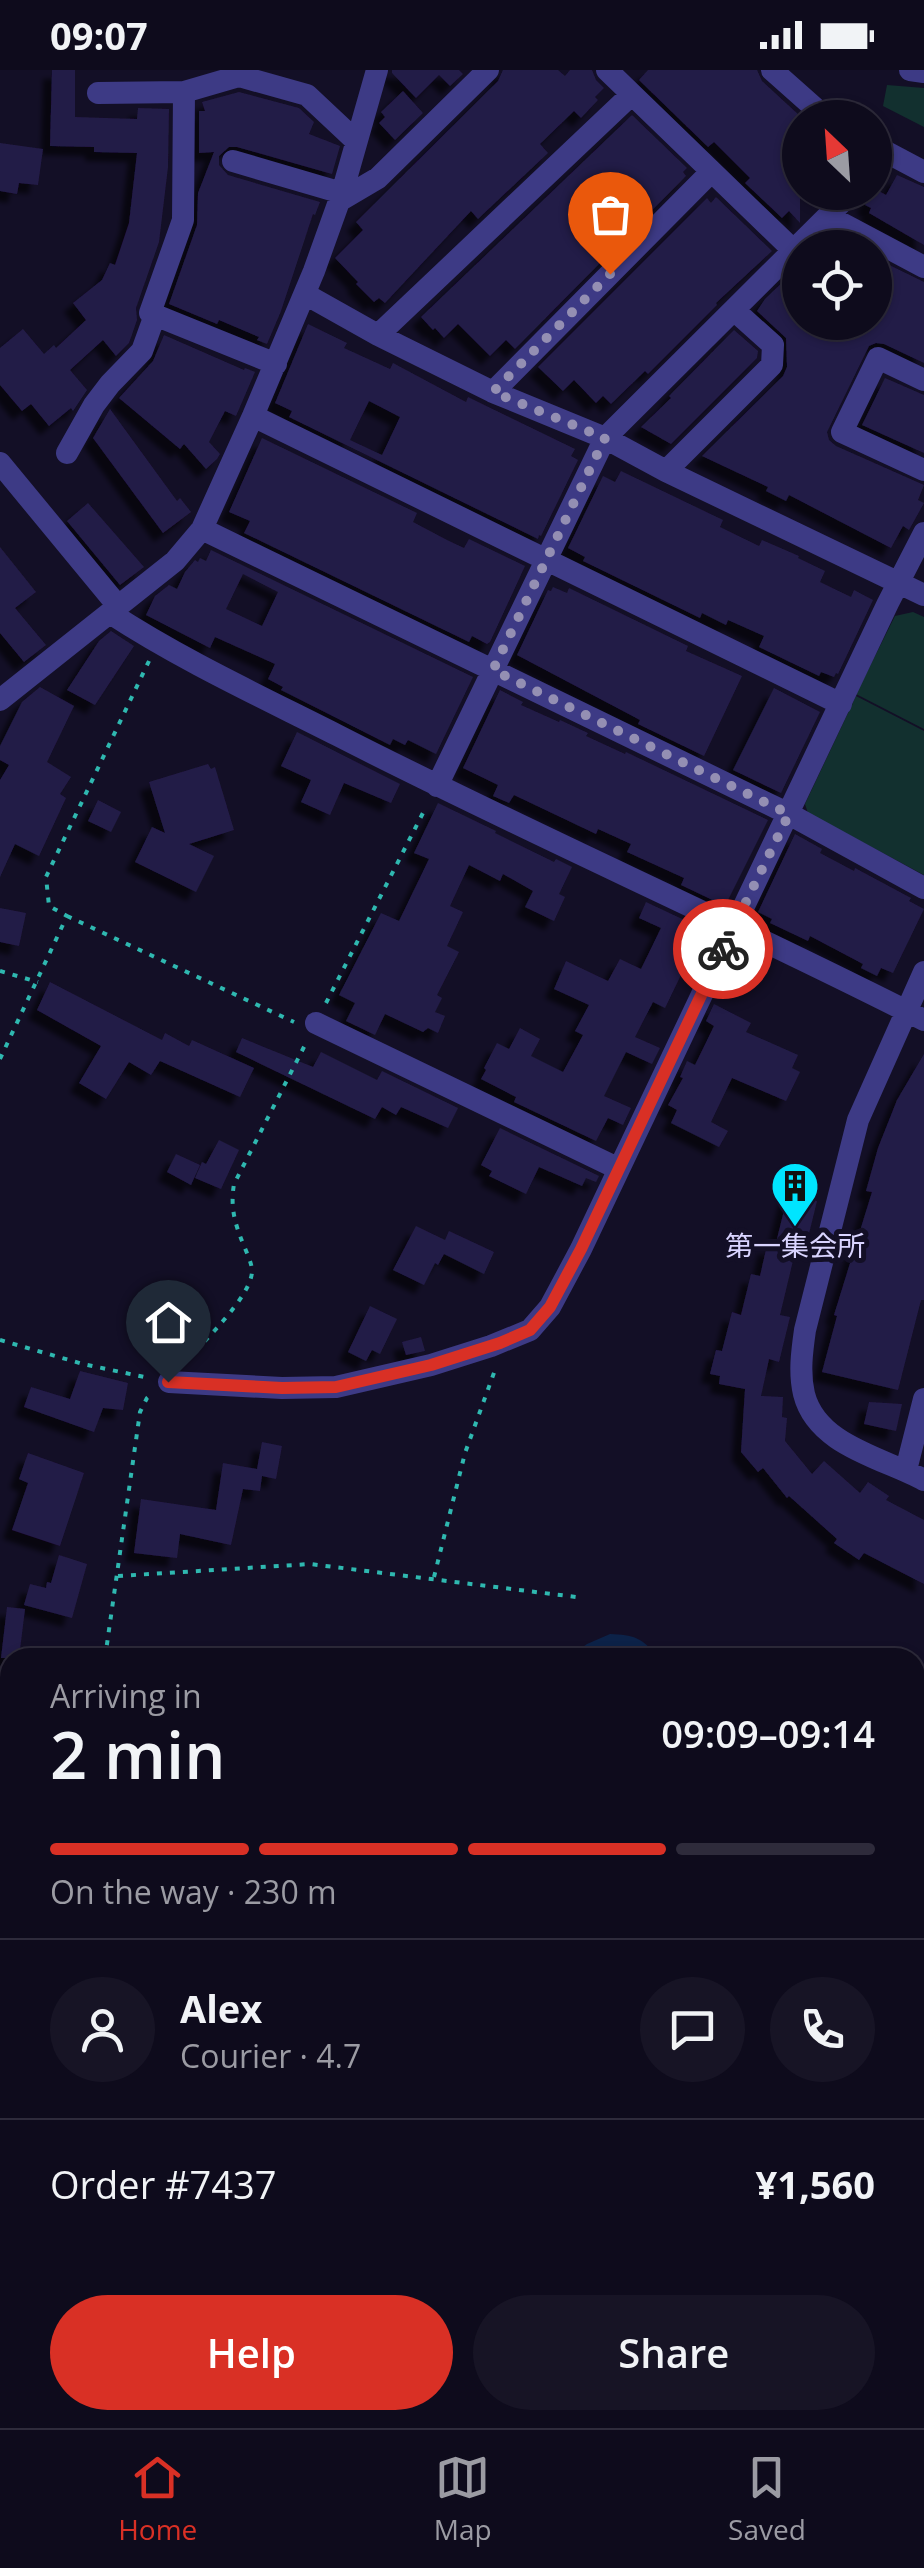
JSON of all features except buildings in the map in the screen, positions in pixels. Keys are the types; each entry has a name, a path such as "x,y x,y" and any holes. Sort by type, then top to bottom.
{"street":[{"path":"0,700 175,562 202,529 304,294 340,197 377,70"},
{"path":"233,161 340,197 378,178 488,70"},
{"path":"607,70 782,239"},
{"path":"772,70 806,100"},
{"path":"910,70 924,72"},
{"path":"98,93 184,92 239,76 307,95 356,141"},
{"path":"184,92 183,220 150,313 276,364"},
{"path":"378,335 631,96"},
{"path":"892,161 924,172"},
{"path":"493,392 711,172"},
{"path":"814,230 834,210"},
{"path":"828,216 924,266"},
{"path":"437,786 605,438 782,262"},
{"path":"304,294 493,392 605,438 924,596"},
{"path":"666,471 772,365 773,345 734,310"},
{"path":"67,453 102,394 142,352 155,315"},
{"path":"924,380 878,358 842,432 924,470"},
{"path":"253,416 841,704"},
{"path":"0,464 114,609 157,644 437,786 916,1015"},
{"path":"202,529 789,814 924,888"},
{"path":"168,1382 336,1387 431,1365 530,1330 550,1307 581,1249 924,533"},
{"path":"924,972 916,1015 858,1120 805,1330 801,1362 804,1394 827,1429 850,1446 915,1475 924,1399"},
{"path":"314,1027 618,1168"}],"path":[{"path":"157,644 46,878 50,906 314,1027"},
{"path":"107,1648 140,1412 146,1398 168,1382 230,1310 250,1280 248,1254 232,1216 234,1184 437,786"},
{"path":"0,1059 68,916"},
{"path":"0,971 38,982"},
{"path":"0,1340 83,1364 168,1382"},
{"path":"434,1578 465,1453 496,1366 491,1346"},
{"path":"118,1576 310,1564 576,1598"}],"green space":[{"path":"887,85 924,88 924,127 892,111 892,100 884,100"},
{"path":"913,612 924,617 924,729 856,694 895,616"},
{"path":"856,696 924,731 924,875 808,813 805,804"}],"water":[{"path":"610,1634 637,1638 649,1648 581,1648"}],"way so far":[{"path":"610,274 493,392 605,438 493,670 789,814 723,949"}],"place":[{"name":"第一集会所","path":"795,1228"}],"route":[{"path":"168,1382 336,1387 431,1365 530,1330 550,1307 581,1249 723,949"}]}
